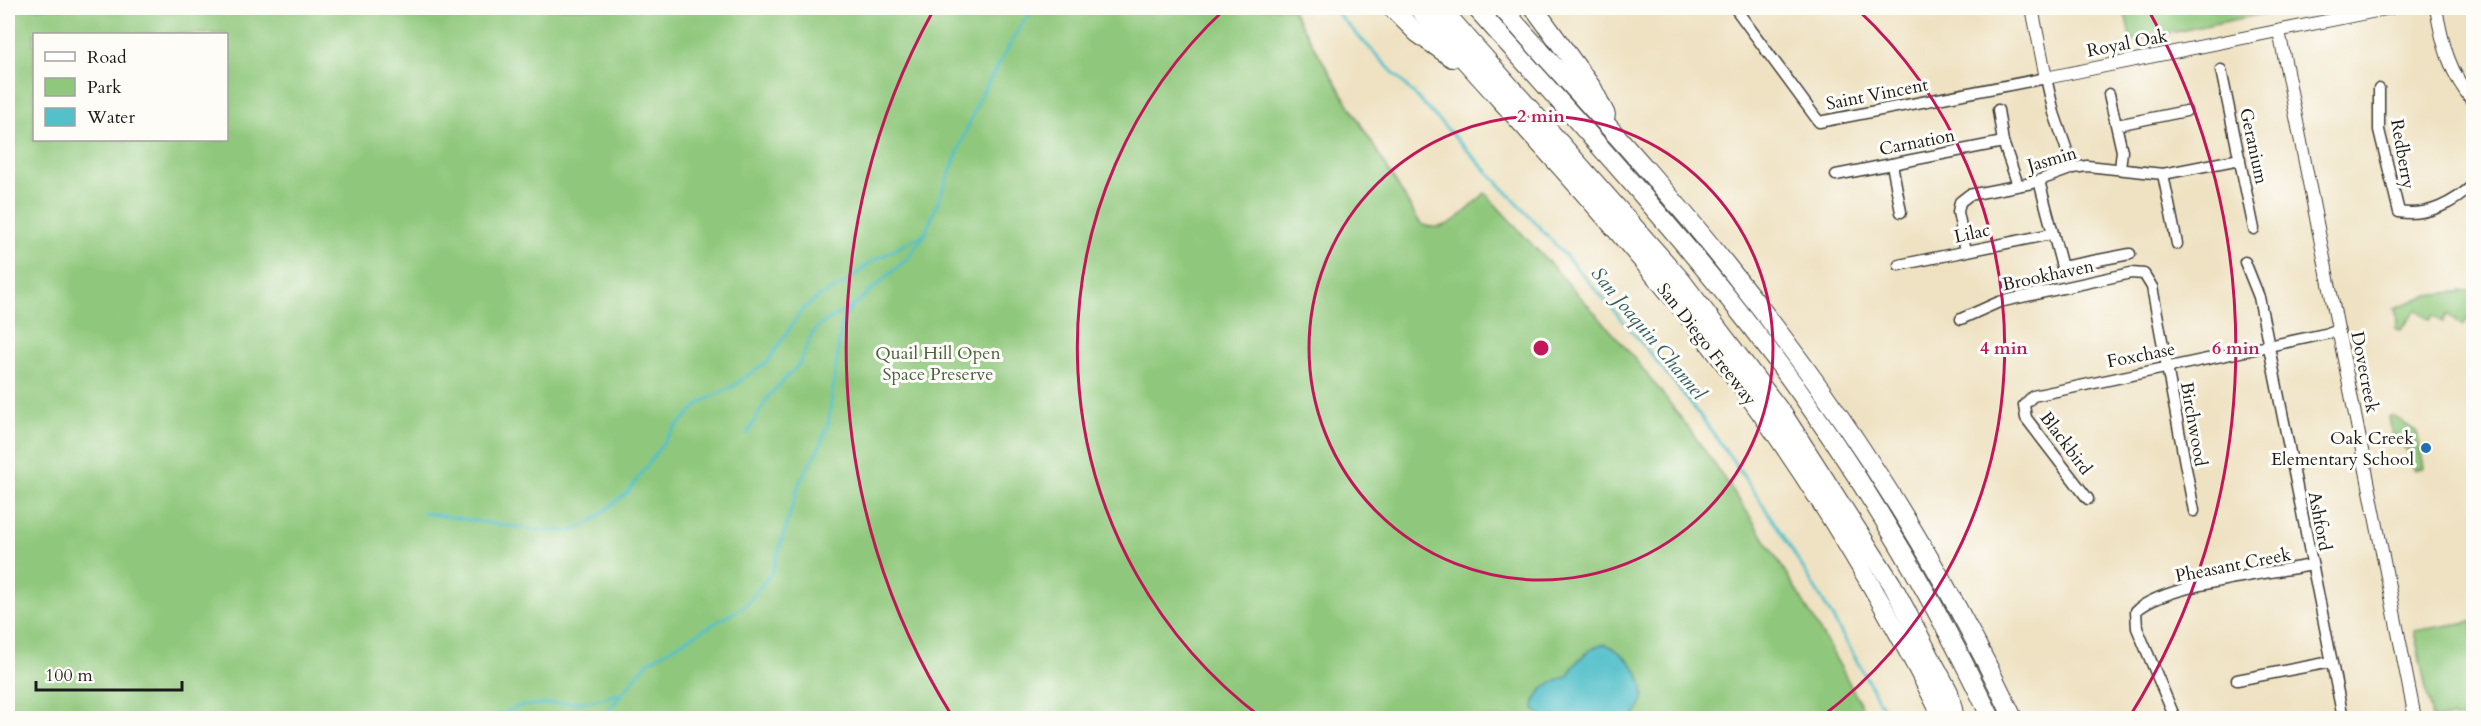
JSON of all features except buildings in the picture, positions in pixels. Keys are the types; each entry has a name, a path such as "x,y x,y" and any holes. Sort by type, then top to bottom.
{"highway":[{"path":"1392,8 1417,33 1477,75"},
{"name":"San Diego Freeway","path":"1418,8 1673,298 1756,406 1851,550 1943,718"},
{"name":"San Diego Freeway","path":"1441,8 1680,280 1772,398 1823,473 1892,584 1950,692 1955,718"},
{"path":"1476,8 1687,246 1746,320 1818,418 1894,537 1938,613 1991,718"},
{"path":"1502,8 1728,266 1784,339 1864,452 1937,573 2013,718"},
{"path":"1534,8 1593,89 1616,136"}],"street":[{"name":"Saint Vincent","path":"1735,8 1820,122 2046,78"},
{"path":"2032,8 2054,113 2073,168"},
{"name":"Royal Oak","path":"2046,78 2391,8"},
{"path":"2436,8 2448,60 2458,82 2474,102"},
{"name":"Dovecreek","path":"2279,31 2415,718"},
{"name":"Geranium","path":"2221,70 2254,229"},
{"name":"Redberry","path":"2379,89 2379,130 2399,212 2410,214 2438,208 2455,201 2474,184"},
{"path":"2109,94 2122,151 2120,169"},
{"path":"1998,110 2003,142 2018,185"},
{"path":"2117,125 2186,111"},
{"name":"Carnation","path":"1836,175 2003,142"},
{"name":"Jasmin","path":"1966,251 1958,212 1960,202 1969,195 2039,181 2073,168 2100,166 2163,174 2240,159"},
{"path":"1892,164 1901,212"},
{"path":"2163,174 2177,244"},
{"path":"2039,181 2051,234 2062,267 2130,254"},
{"name":"Lilac","path":"1899,265 2051,234"},
{"name":"Ashford","path":"2245,262 2259,297 2343,718"},
{"name":"Brookhaven","path":"1961,319 1999,302 2131,273 2144,274"},
{"name":"Birchwood","path":"2144,274 2152,287 2194,511"},
{"name":"Foxchase","path":"2024,405 2033,396 2339,331"},
{"name":"Blackbird","path":"2024,405 2026,418 2088,499"},
{"name":"Pheasant Creek","path":"2175,718 2137,628 2136,611 2141,606 2178,591 2312,566"},
{"path":"2237,680 2331,662"}],"green space":[{"name":"Quail Hill Open Space Preserve","path":"8,8 1291,8 1420,223 1429,227 1438,227 1456,220 1485,193 1634,358 1731,487 1789,578 1868,718 8,718"},
{"path":"2124,8 2291,8 2131,41"},
{"path":"2473,290 2473,317 2470,315 2463,326 2448,315 2443,322 2433,315 2430,320 2416,310 2401,330 2395,328 2397,321 2395,308 2428,295"},
{"path":"2392,415 2417,432 2424,468 2413,470 2405,450 2394,444 2389,417"},
{"path":"2473,621 2473,718 2432,718 2414,631"}],"water":[{"path":"1605,644 1625,657 1633,666 1643,687 1643,698 1631,718 1545,718 1534,710 1537,697 1544,688 1567,677 1582,656"}],"waterway":[{"path":"602,718 648,662 745,606 772,572 800,481 818,450 828,425 842,322 852,307 908,258 925,234 980,97 1023,22 1036,8"},
{"name":"San Joaquin Channel","path":"1332,8 1566,256 1698,413 1751,486 1799,562 1888,718"},
{"path":"423,513 542,531 574,531 591,522 629,491 672,431 700,403 732,387 769,360 802,310 820,296 844,284 871,262 923,235"},
{"path":"747,434 768,397 800,363 812,334 821,324 851,307"},
{"path":"493,718 520,706 592,701 619,694"}],"place":[{"name":"Oak Creek Elementary School","path":"2426,448"}]}
